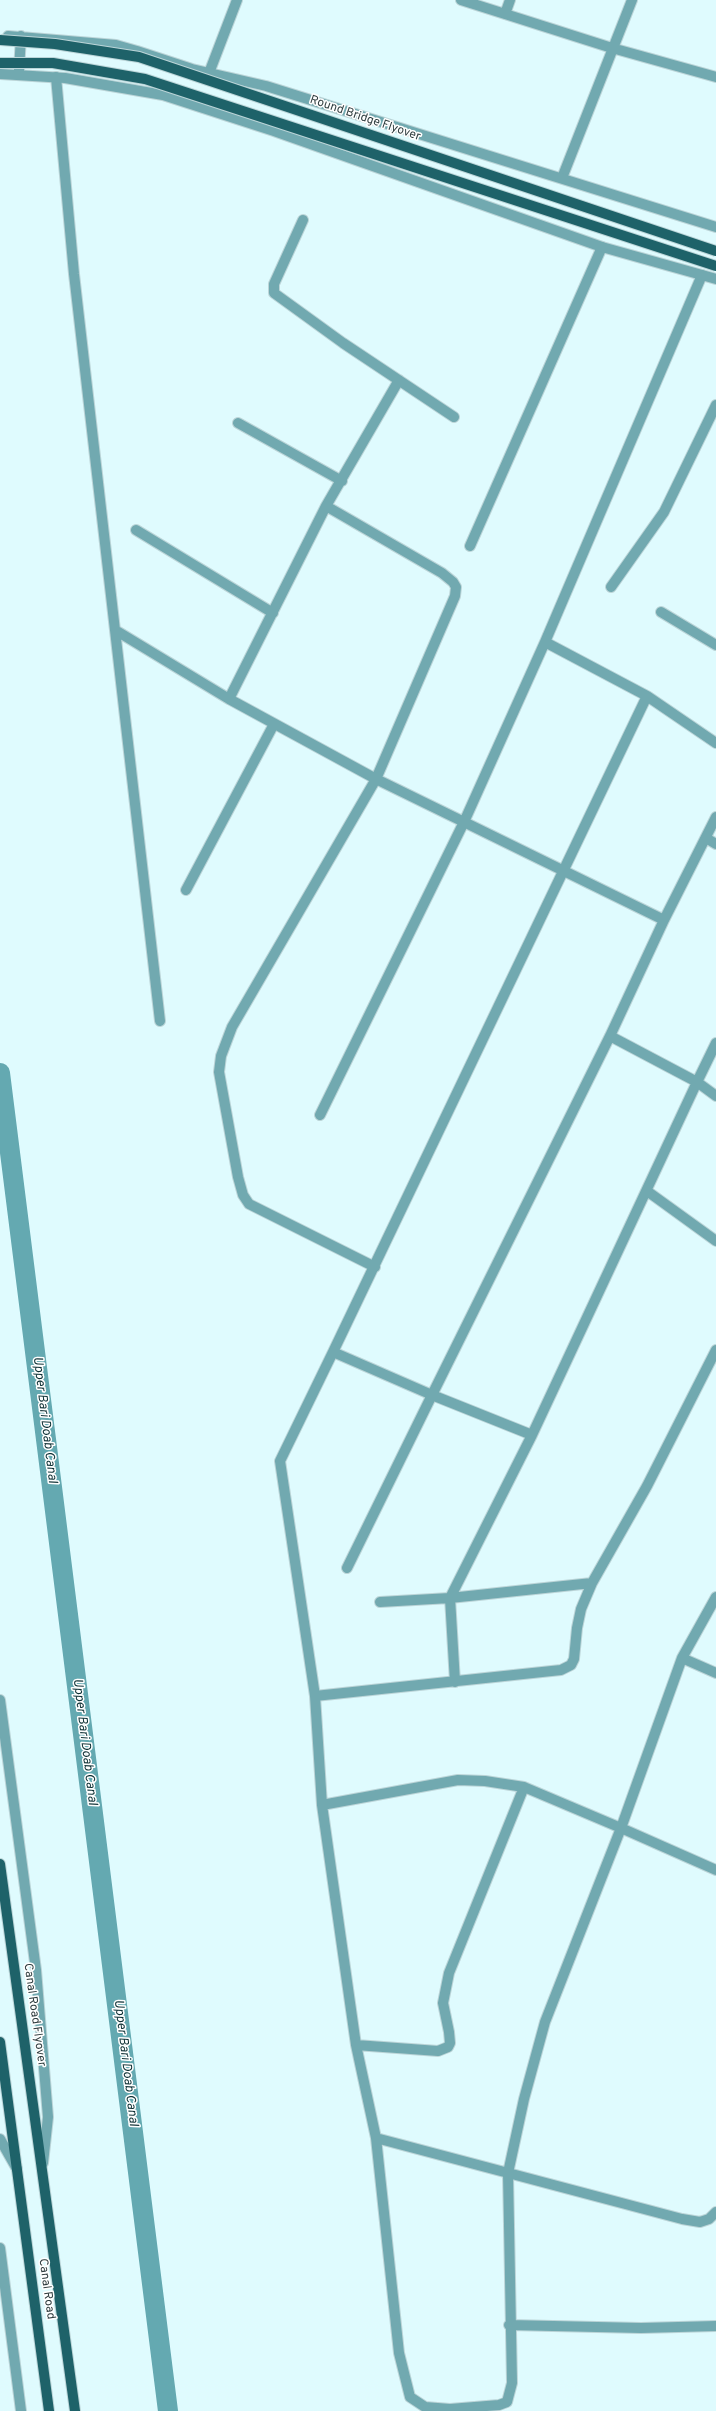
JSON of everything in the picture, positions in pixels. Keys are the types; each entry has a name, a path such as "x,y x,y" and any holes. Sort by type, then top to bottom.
{"main road":[{"name":"Round Bridge Flyover","path":"0,40 55,44 139,57 716,251"},
{"path":"0,63 53,63 145,79 716,266"},
{"name":"Canal Road Flyover","path":"0,1864 42,2171"},
{"path":"0,2042 17,2170"},
{"name":"Canal Road","path":"17,2170 49,2411"},
{"name":"Canal Road","path":"42,2171 75,2411"}],"street":[{"path":"209,73 237,0"},
{"path":"461,0 612,48 716,77"},
{"path":"505,14 510,0"},
{"path":"562,178 632,0"},
{"path":"0,36 21,36 116,45 209,73 266,86 484,156 562,178 716,227"},
{"path":"19,73 21,36"},
{"path":"0,74 19,73 56,77 163,95 478,202 602,247 716,279"},
{"path":"56,77 74,274 160,1021"},
{"path":"303,220 274,284 274,293 343,344 454,417"},
{"path":"470,546 602,247"},
{"path":"320,1115 464,822 545,642 702,275"},
{"path":"229,700 326,506 342,481 399,380"},
{"path":"611,587 664,512 716,405"},
{"path":"238,423 342,481"},
{"path":"326,506 442,574 453,582 456,587 455,596 376,779 232,1027 225,1042 219,1072 242,1195 249,1204 375,1267"},
{"path":"136,530 273,613"},
{"path":"661,612 716,645"},
{"path":"115,630 229,700 376,779 664,920"},
{"path":"545,642 647,696 716,743"},
{"path":"647,696 375,1267 280,1461 315,1696 322,1805 356,2045 376,2138 399,2352 410,2397 425,2407 450,2409 507,2402 512,2383 509,2325 508,2173 525,2092 546,2022 620,1828 682,1658 716,1597"},
{"path":"186,890 274,724"},
{"path":"347,1568 610,1036 664,920 716,817"},
{"path":"706,838 716,844"},
{"path":"610,1036 697,1082 716,1096"},
{"path":"455,1682 450,1598 532,1436 716,1043"},
{"path":"647,1191 716,1241"},
{"path":"315,1696 566,1669 574,1659 577,1628 581,1609 592,1583 647,1486 716,1350"},
{"path":"333,1352 532,1436"},
{"path":"380,1602 450,1598 592,1583"},
{"path":"682,1658 716,1673"},
{"path":"0,1700 36,1970 46,2073 48,2117 42,2171"},
{"path":"322,1805 458,1780 486,1781 524,1787 716,1870"},
{"path":"356,2045 438,2051 448,2047 450,2043 449,2032 442,2003 449,1973 524,1787"},
{"path":"376,2138 682,2219 700,2222 708,2219 716,2212"},
{"path":"0,2139 17,2170"},
{"path":"0,2248 21,2411"},
{"path":"509,2325 641,2328 716,2326"}],"waterway":[{"name":"Upper Bari Doab Canal","path":"0,1073 168,2411"}]}
